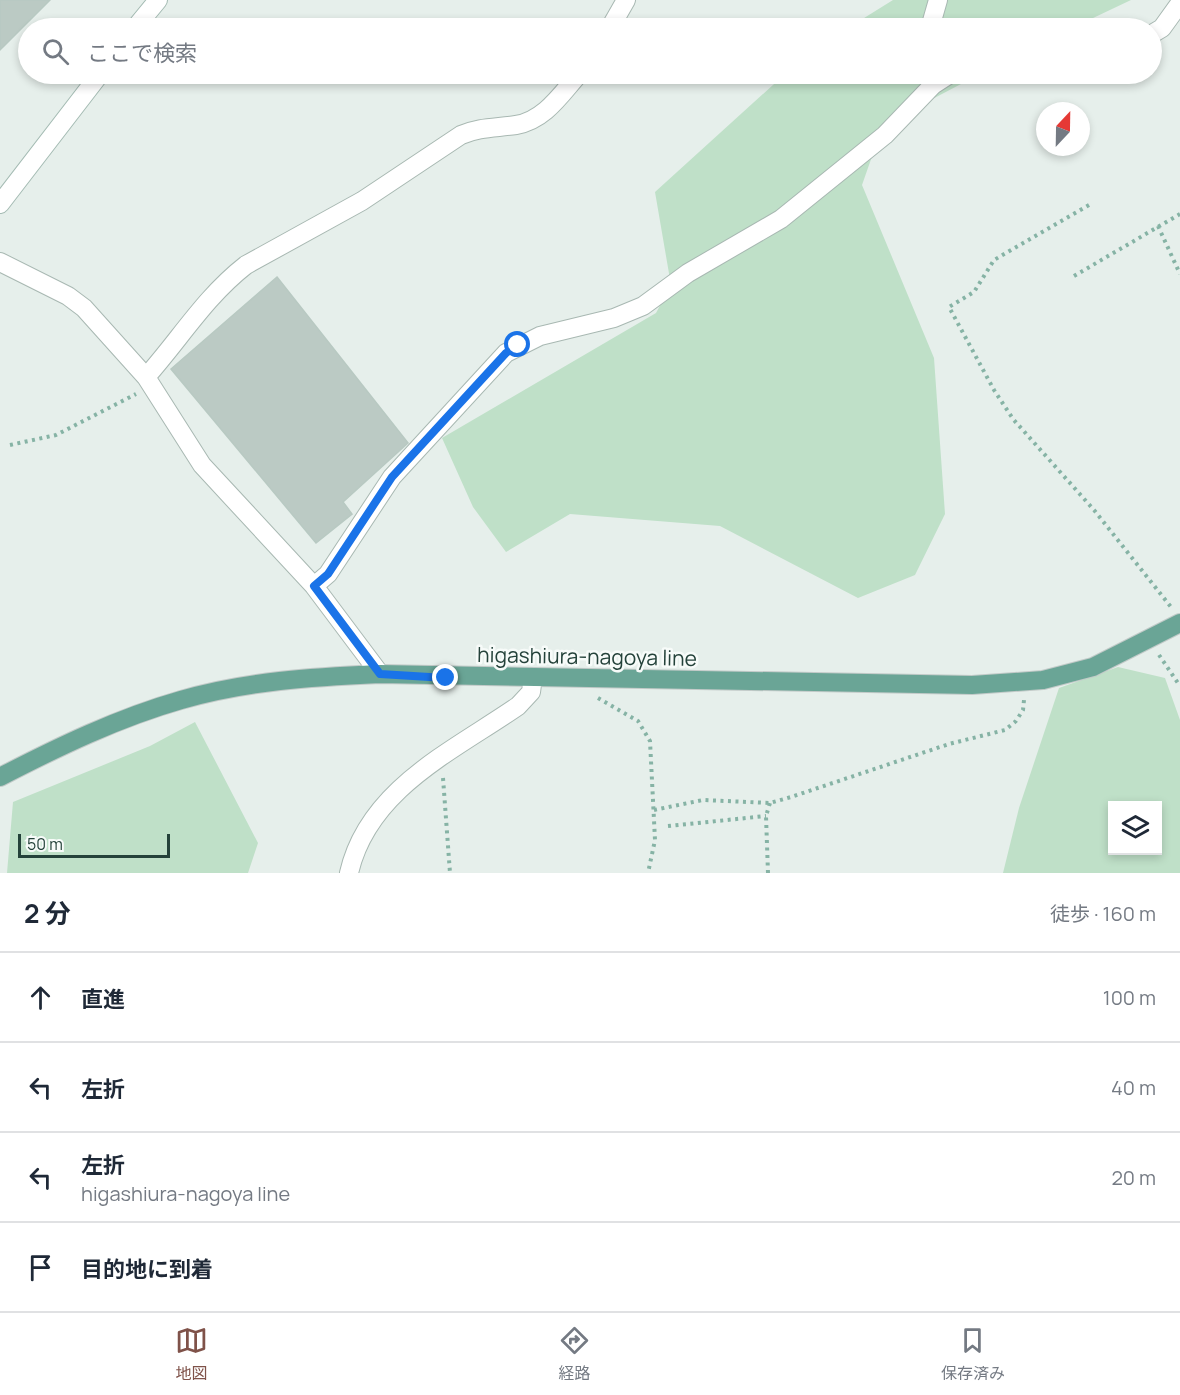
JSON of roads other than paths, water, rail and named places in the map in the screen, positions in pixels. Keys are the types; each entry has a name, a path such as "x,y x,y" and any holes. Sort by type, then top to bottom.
{"main road":[{"name":"higashiura-nagoya line","path":"0,777 103,728 182,700 305,677 380,674 972,686 1043,680 1093,667 1150,639 1176,617"}],"street":[{"path":"143,18 158,0"},
{"path":"615,18 626,0"},
{"path":"933,18 938,0"},
{"path":"1162,27 1180,3"},
{"path":"0,204 92,84"},
{"path":"149,382 191,319 231,277 246,265 362,201 461,135 476,129 518,124 535,118 551,106 570,84"},
{"path":"314,586 328,574 392,477 506,353 540,336 614,318 643,306 688,273 781,219 885,135 927,84"},
{"path":"0,262 68,296 84,308 149,382 202,465 314,586 380,674"},
{"path":"349,873 357,844 377,811 400,788 519,706 531,692 533,677"}]}
